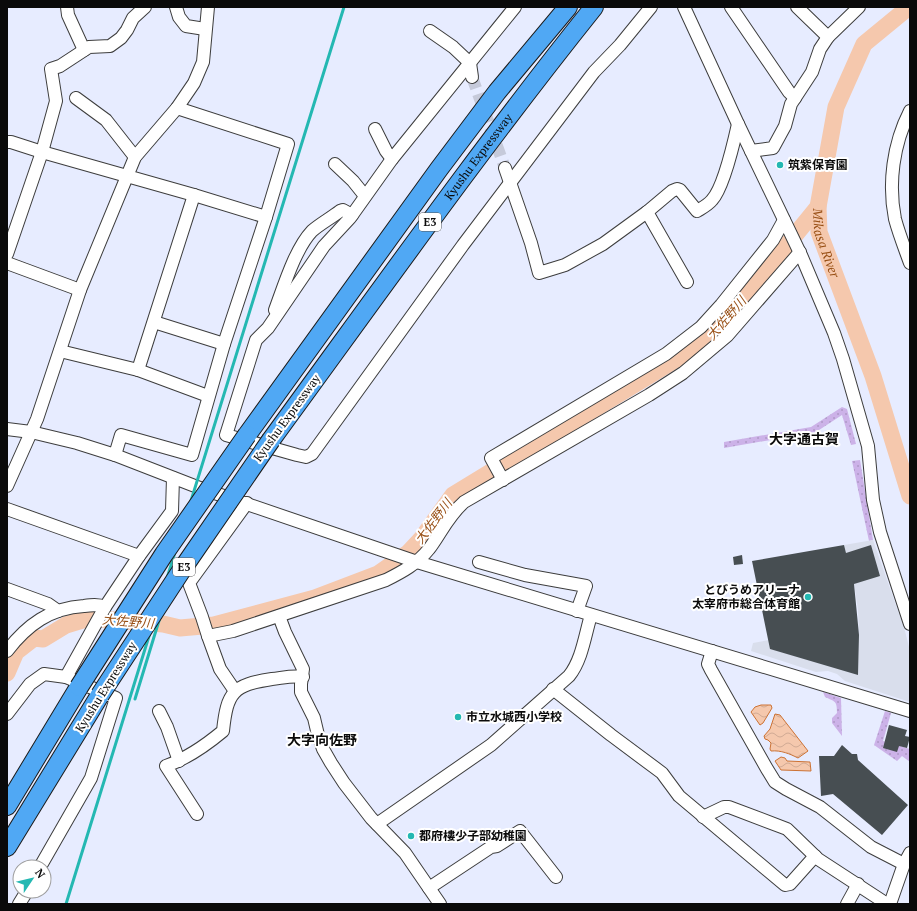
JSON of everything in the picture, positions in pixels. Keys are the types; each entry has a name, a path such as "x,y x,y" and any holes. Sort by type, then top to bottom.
{"highway":[{"name":"Kyushu Expressway","path":"7,806 72,682 247,435 497,92 568,7"},
{"name":"Kyushu Expressway","path":"7,847 100,696 183,568 276,445 457,184 536,79 594,7"}],"street":[{"path":"66,7 68,15 84,50"},
{"path":"7,254 42,152 56,101 52,69 60,66 89,47 110,46 115,43 127,30 133,18 145,7"},
{"path":"176,7 179,17 186,26 205,29"},
{"path":"7,486 37,419 80,290 135,157 177,108 194,83 203,62 208,7"},
{"path":"515,7 392,159 352,215 324,246 268,328 256,340 226,435 276,445 306,457 312,454 463,245 594,72 625,39 651,7"},
{"path":"684,7 799,251 834,333 868,446 873,500 880,532 910,624"},
{"path":"731,7 789,92 795,98"},
{"path":"797,7 828,37"},
{"path":"751,151 773,148 785,126 791,104 812,72 820,49 828,37 859,7"},
{"path":"430,31 453,47 470,63 472,77"},
{"path":"76,98 106,120 135,157"},
{"path":"115,455 121,435 192,455 224,344 266,218 288,144 177,108"},
{"path":"910,111 901,134 892,174 895,219 910,263"},
{"path":"505,168 531,243 539,273 565,265 603,244 647,212 672,191 677,189 680,190 697,211 713,199 722,180 729,161 738,124"},
{"path":"375,128 386,151 392,159"},
{"path":"7,142 194,195 266,218"},
{"path":"336,164 365,196"},
{"path":"138,370 194,195"},
{"path":"276,315 274,310 300,248 306,239 313,230 340,211 343,210 352,215"},
{"path":"647,212 687,282"},
{"path":"503,480 491,458 666,354 701,327 721,305 773,240 785,222"},
{"path":"208,636 233,631 279,616 386,580 401,573 417,562 428,550 448,519 464,502 683,373 727,336 799,251"},
{"path":"7,263 80,290"},
{"path":"154,322 224,344"},
{"path":"60,351 138,370 208,396"},
{"path":"7,429 31,432 77,443 115,455 173,478 286,518 417,562 910,711"},
{"path":"72,682 105,607 139,556 172,511 173,478"},
{"path":"235,691 220,670 189,583 247,503"},
{"path":"7,509 139,556"},
{"path":"479,562 525,575 586,586 577,611"},
{"path":"7,589 48,604 58,612"},
{"path":"7,650 19,635 45,616 77,606 100,605 105,607"},
{"path":"377,824 491,745 569,676 574,670 578,661 591,615"},
{"path":"279,616 303,670 303,677 300,684 301,692 314,718 323,749 344,783 377,824 405,853 440,904"},
{"path":"712,651 708,664 775,782 786,790 820,807 870,846 904,864"},
{"path":"7,714 30,684 44,674 72,682 116,698 91,779 45,859"},
{"path":"197,814 166,766 179,761 205,746 223,731 228,701 235,691 247,684 281,678 298,676 303,677"},
{"path":"553,689 662,773 679,796 702,817 785,885 790,884 814,856"},
{"path":"159,711 167,727 179,761"},
{"path":"702,817 724,807 787,829 814,856 888,904 910,853"},
{"path":"429,888 491,847 498,846 520,831 556,877"},
{"path":"847,904 858,884"}],"shaded area":[{"path":"842,407 847,409 856,444 851,445 842,415 816,432 724,448 724,442 811,427"},
{"path":"860,460 873,540 869,541 852,461"},
{"path":"873,540 905,631 910,651 910,702 845,681 837,674 828,671 816,672 751,651 753,643 769,640 771,649 858,674 858,610 854,583 844,545"},
{"path":"823,692 841,698 842,736 832,723 832,718 837,713 837,706 833,701 825,697"},
{"path":"885,711 891,713 883,741 910,749 910,762 902,756 897,761 874,745"}],"water":[{"path":"761,705 771,705 772,708 763,723 760,725 751,712 755,707"},
{"path":"775,714 780,715 808,751 798,758 782,752 771,751 771,743 765,739 764,736 770,729"},
{"path":"781,757 785,758 787,761 810,762 811,771 781,770 775,761"}],"building":[{"name":"とびうめアリーナ 太宰府市総合体育館","path":"844,545 846,553 871,545 880,576 854,584 859,635 858,675 770,649 752,561"},
{"path":"742,555 743,564 734,565 733,557"},
{"path":"889,725 907,730 905,736 910,737 907,748 899,746 897,752 883,748"},
{"path":"842,745 852,754 857,754 858,760 908,805 882,835 833,794 821,796 819,756 834,756"}],"waterway":[{"name":"Mikasa River","path":"909,7 864,44 836,107 818,207 819,232 873,376 910,496"},
{"name":"大佐野川","path":"7,673 16,652 34,638 43,639 66,625 89,618 163,624 180,628 214,625 315,598 378,574 408,553 422,538 453,495 711,338 818,207"}],"tunnel":[{"path":"472,77 505,168"}],"railway":[{"path":"66,904 344,7"},
{"path":"135,699 169,588"}],"place":[{"name":"筑紫保育園","path":"780,165"},
{"name":"とびうめアリーナ 太宰府市総合体育館","path":"808,597"},
{"name":"市立水城西小学校","path":"458,717"},
{"name":"都府樓少子部幼稚園","path":"411,836"}],"district":[{"name":"大字通古賀","path":"804,439"},
{"name":"大字向佐野","path":"322,740"}]}
